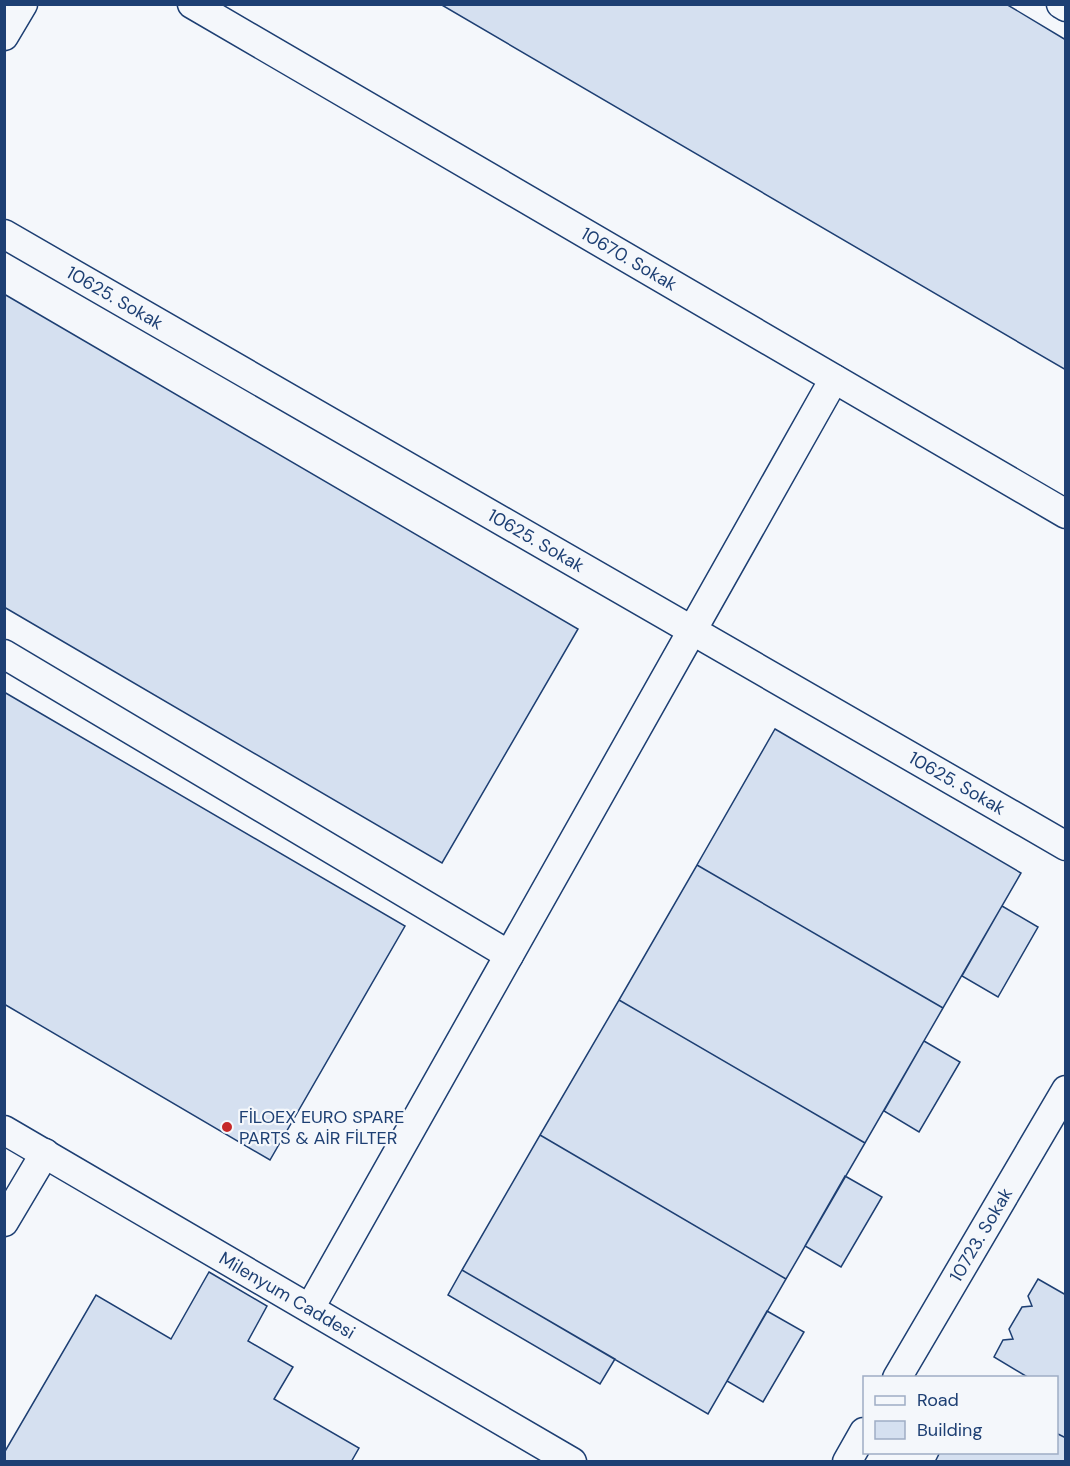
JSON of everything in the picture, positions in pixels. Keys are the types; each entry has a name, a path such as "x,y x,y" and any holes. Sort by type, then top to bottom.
{"street":[{"path":"4,36 23,4"},
{"name":"10670. Sokak","path":"192,4 1065,514"},
{"path":"1061,4 1065,7"},
{"name":"10625. Sokak","path":"4,234 1065,846"},
{"path":"310,1308 834,379"},
{"path":"4,654 509,955"},
{"name":"10723. Sokak","path":"898,1376 1065,1090"},
{"name":"Milenyum Caddesi","path":"4,1130 310,1308 537,1453 572,1461"},
{"path":"4,1221 45,1154"},
{"path":"848,1461 863,1434"}],"building":[{"path":"440,4 1006,4 1066,40 1066,370"},
{"path":"4,294 578,629 442,863 4,607"},
{"path":"4,692 405,926 270,1160 4,1004"},
{"path":"775,729 1021,873 943,1008 697,865"},
{"path":"697,865 943,1008 865,1143 619,1000"},
{"path":"1002,906 1038,927 998,997 962,976"},
{"path":"619,1000 865,1143 786,1279 540,1135"},
{"path":"924,1041 960,1062 919,1132 884,1111"},
{"path":"540,1135 786,1279 708,1414 462,1270"},
{"path":"845,1176 882,1197 841,1267 805,1246"},
{"path":"462,1270 615,1359 600,1384 448,1295"},
{"path":"209,1272 267,1306 248,1341 293,1367 274,1399 359,1448 351,1462 4,1462 4,1453 96,1295 171,1339"},
{"path":"1038,1279 1066,1295 1066,1438 1058,1434 1058,1376 1026,1376 994,1357 1003,1340 1013,1339 1009,1329 1022,1307 1032,1306 1028,1296"},
{"path":"767,1311 804,1332 763,1402 727,1381"},
{"path":"1058,1434 1066,1438 1066,1462 935,1462 939,1454 1058,1454"}],"place":[{"name":"FİLOEX EURO SPARE PARTS & AİR FİLTER","path":"227,1127"}]}
